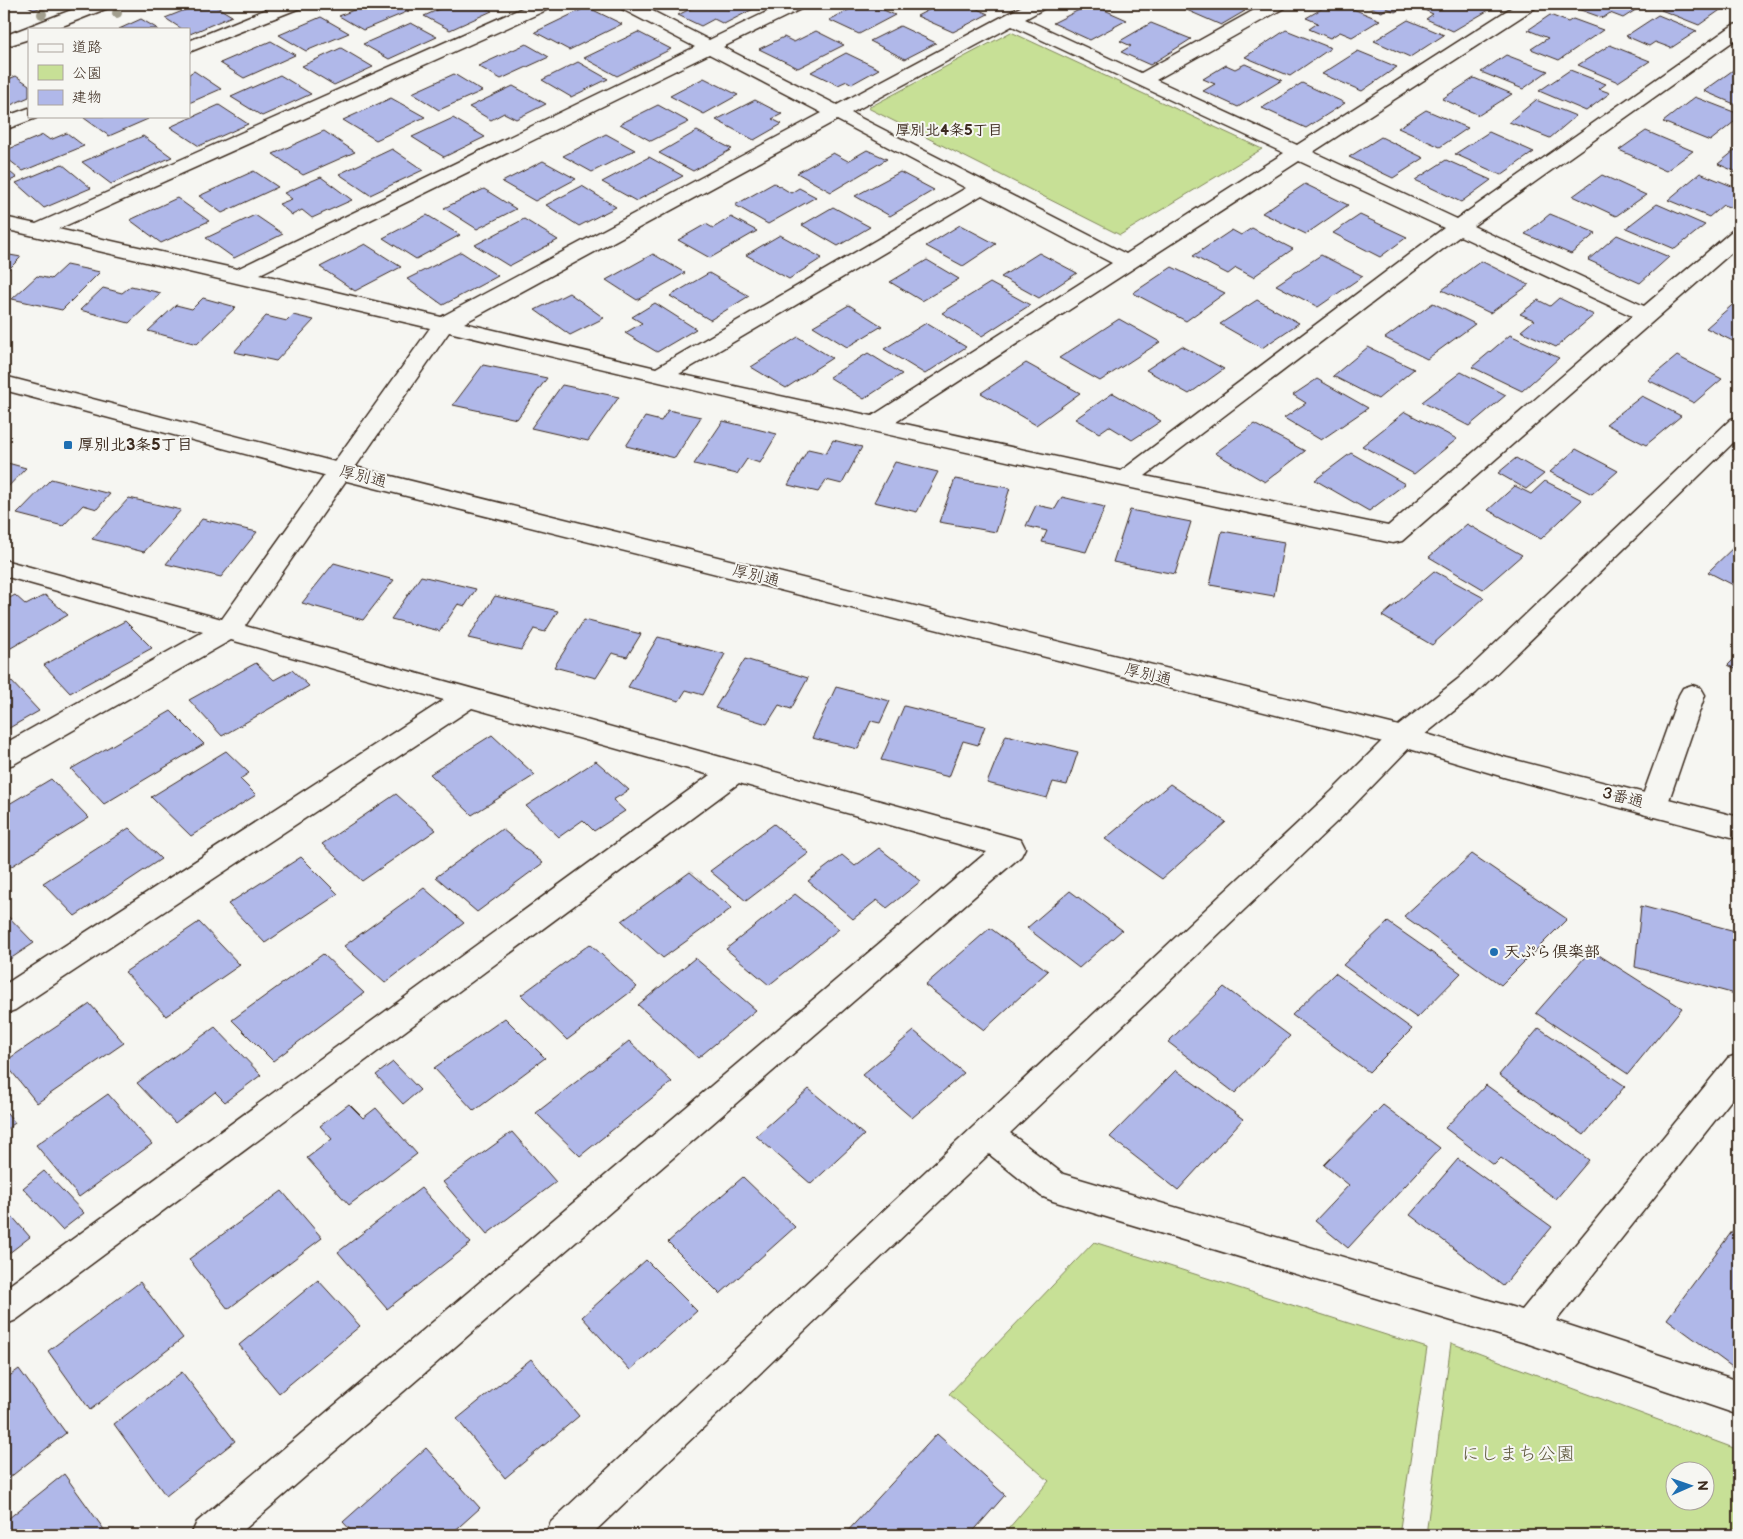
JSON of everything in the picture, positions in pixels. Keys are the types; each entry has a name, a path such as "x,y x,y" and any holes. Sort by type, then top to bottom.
{"street":[{"path":"41,28 102,4"},
{"path":"190,48 294,4"},
{"path":"37,231 545,4"},
{"path":"626,4 1128,263"},
{"path":"240,276 797,4"},
{"path":"4,757 228,630 443,325 1039,4"},
{"path":"1142,80 1278,4"},
{"path":"878,423 1528,4"},
{"path":"1011,19 1647,315"},
{"path":"1125,480 1458,227 1739,29"},
{"path":"4,42 28,32"},
{"path":"4,124 28,114"},
{"path":"659,376 980,188"},
{"path":"4,223 240,276 659,376 878,423 1125,480 1393,535 1739,235"},
{"name":"厚別通","path":"4,383 339,471 1403,737 1508,768"},
{"path":"564,1535 1342,799 1403,737 1467,686 1739,424"},
{"path":"4,568 1011,848 210,1535"},
{"path":"1653,806 1692,695"},
{"path":"4,1001 467,698"},
{"name":"3番通","path":"1508,768 1739,828"},
{"path":"4,1309 735,771"},
{"path":"1529,1328 1739,1066"},
{"path":"987,1134 1053,1186 1529,1328 1739,1398"}],"green space":[{"path":"1011,32 1262,149 1120,235 868,108"},
{"path":"1094,1242 1427,1348 1399,1535 1003,1535 1049,1481 949,1394"},
{"name":"にしまち公園","path":"1451,1343 1739,1450 1739,1535 1426,1535"}],"building":[{"path":"25,4 49,4 34,10"},
{"path":"200,4 212,4 232,16 190,34 190,28 180,28 165,18"},
{"path":"368,4 397,4 409,11 363,30 339,16"},
{"path":"451,4 479,4 492,11 450,30 424,16"},
{"path":"700,4 753,4 759,6 724,24 714,19 701,26 678,15"},
{"path":"860,4 870,4 895,15 859,34 829,20"},
{"path":"940,4 967,4 988,14 953,32 917,16"},
{"path":"1091,4 1127,20 1090,40 1053,23"},
{"path":"1189,4 1240,4 1235,7 1245,11 1221,25 1182,8"},
{"path":"1330,4 1341,4 1380,20 1352,37 1340,32 1330,38 1309,29 1318,23 1306,18"},
{"path":"1362,4 1409,4 1395,12 1387,8 1382,12"},
{"path":"1432,4 1487,4 1494,7 1453,31 1426,19 1433,14 1422,9"},
{"path":"1581,4 1645,4 1623,18 1610,13 1603,18 1575,8"},
{"path":"1670,4 1720,4 1726,6 1699,25 1661,10"},
{"path":"587,7 622,24 569,50 535,32"},
{"path":"1550,15 1568,22 1573,19 1603,30 1559,60 1531,49 1548,38 1528,30"},
{"path":"1658,15 1697,31 1671,48 1655,42 1649,46 1626,36"},
{"path":"321,17 349,33 306,51 279,35"},
{"path":"141,19 156,28 121,28"},
{"path":"1408,20 1444,35 1410,57 1374,41"},
{"path":"411,23 437,37 389,59 363,44"},
{"path":"1151,23 1191,39 1150,65 1121,52 1131,46 1120,41"},
{"path":"900,26 936,43 905,59 870,41"},
{"path":"1286,30 1331,48 1290,76 1245,57"},
{"path":"816,31 844,45 798,68 759,49 784,37 794,42"},
{"path":"638,32 671,49 617,76 584,58"},
{"path":"271,41 295,55 244,78 220,63"},
{"path":"526,44 549,57 501,79 478,66"},
{"path":"1610,45 1650,61 1618,82 1578,65"},
{"path":"341,48 373,67 334,85 302,66"},
{"path":"1358,51 1397,67 1362,91 1322,74"},
{"path":"846,53 879,69 852,84 847,81 838,85 811,72"},
{"path":"1506,55 1548,71 1523,89 1481,72"},
{"path":"578,62 608,79 571,97 542,80"},
{"path":"1245,64 1282,80 1238,107 1203,91 1215,84 1203,79 1226,65 1235,69"},
{"path":"1736,68 1739,70 1739,106 1704,91"},
{"path":"1570,70 1606,84 1599,89 1610,93 1586,111 1539,91"},
{"path":"194,71 221,89 190,103 190,73"},
{"path":"454,74 482,91 439,110 412,93"},
{"path":"280,75 311,94 262,116 231,97"},
{"path":"16,76 28,84 28,97 4,108 4,81"},
{"path":"704,78 738,95 704,114 670,96"},
{"path":"1474,78 1512,94 1479,115 1442,99"},
{"path":"1302,83 1345,103 1306,128 1262,108"},
{"path":"513,86 546,104 516,119 504,113 491,120 469,107"},
{"path":"1695,97 1739,114 1739,118 1710,141 1663,122"},
{"path":"391,98 425,117 376,140 343,120"},
{"path":"755,100 782,114 772,119 782,124 754,140 716,120"},
{"path":"1536,100 1576,116 1550,138 1509,122"},
{"path":"219,105 248,124 199,146 170,127"},
{"path":"658,105 689,122 651,141 620,124"},
{"path":"1426,110 1468,128 1440,147 1398,128"},
{"path":"84,118 148,119 109,136"},
{"path":"453,118 485,137 444,157 412,137"},
{"path":"324,131 355,152 303,175 273,154"},
{"path":"697,131 732,149 693,171 659,153"},
{"path":"1646,131 1693,151 1666,171 1619,150"},
{"path":"1489,132 1534,152 1501,175 1455,154"},
{"path":"67,133 84,146 23,171 4,156 4,151 43,135 50,140"},
{"path":"606,134 635,150 592,172 563,156"},
{"path":"143,136 172,157 111,184 82,162"},
{"path":"1381,137 1424,158 1393,178 1349,157"},
{"path":"1739,147 1739,173 1718,164"},
{"path":"392,149 423,170 370,195 339,174"},
{"path":"867,150 887,159 831,192 797,173 833,153 848,161"},
{"path":"649,157 683,176 636,201 602,182"},
{"path":"1446,160 1491,180 1461,202 1415,180"},
{"path":"543,161 576,179 535,201 502,182"},
{"path":"62,164 91,188 44,208 16,183"},
{"path":"4,167 17,178 4,183"},
{"path":"254,171 278,187 222,213 199,196"},
{"path":"900,172 934,190 890,216 855,196"},
{"path":"1700,173 1739,189 1739,210 1723,205 1709,217 1668,200"},
{"path":"1602,175 1646,195 1616,216 1573,196"},
{"path":"321,177 352,200 312,218 302,210 292,215 279,204 292,199 284,193"},
{"path":"774,183 791,193 799,188 816,197 768,224 735,205"},
{"path":"1305,184 1348,205 1306,234 1262,213"},
{"path":"582,186 616,207 579,226 546,205"},
{"path":"484,189 516,209 477,229 444,208"},
{"path":"177,198 209,221 161,243 130,220"},
{"path":"1657,204 1705,225 1675,249 1626,228"},
{"path":"833,207 870,227 838,246 802,225"},
{"path":"1550,214 1596,233 1571,254 1525,234"},
{"path":"255,215 283,234 234,258 206,238"},
{"path":"427,215 460,235 416,259 383,238"},
{"path":"1360,215 1407,237 1380,257 1333,233"},
{"path":"731,217 757,231 710,258 678,240 706,224 713,228"},
{"path":"524,219 558,240 509,266 475,245"},
{"path":"960,225 996,244 963,266 926,246"},
{"path":"1252,228 1293,249 1253,277 1236,268 1228,274 1193,256 1232,230 1241,235"},
{"path":"780,235 822,258 789,279 746,255"},
{"path":"1617,235 1669,257 1640,283 1588,260"},
{"path":"365,244 401,267 355,291 320,267"},
{"path":"461,252 498,276 443,305 407,279"},
{"path":"1039,253 1077,273 1039,298 1001,277"},
{"path":"4,254 21,257 4,274"},
{"path":"653,254 685,273 637,300 606,280"},
{"path":"1321,255 1363,276 1318,307 1276,285"},
{"path":"927,260 959,279 922,301 890,282"},
{"path":"1481,261 1529,285 1490,313 1442,290"},
{"path":"66,265 100,272 62,310 12,299 37,276 51,279"},
{"path":"1172,267 1225,293 1186,321 1133,293"},
{"path":"709,273 749,296 710,320 670,296"},
{"path":"990,283 1030,305 982,336 942,313"},
{"path":"131,286 161,293 129,323 80,310 103,288 122,293"},
{"path":"569,293 604,318 570,335 535,310"},
{"path":"203,298 236,307 197,344 148,331 176,305 192,309"},
{"path":"1559,298 1594,315 1556,347 1521,331 1534,320 1520,314 1538,300 1550,306"},
{"path":"1739,299 1739,344 1706,328"},
{"path":"1257,300 1299,323 1262,348 1220,324"},
{"path":"655,303 696,329 657,352 625,333 642,323 632,317"},
{"path":"1433,303 1475,324 1427,359 1385,338"},
{"path":"849,305 882,326 847,347 813,326"},
{"path":"293,315 314,320 276,361 234,352 266,316 287,321"},
{"path":"1119,319 1160,342 1100,381 1059,358"},
{"path":"926,323 966,347 925,374 884,349"},
{"path":"1510,335 1559,358 1522,391 1472,367"},
{"path":"798,337 832,358 786,388 751,367"},
{"path":"1182,346 1224,369 1189,394 1146,370"},
{"path":"1368,347 1414,369 1378,399 1333,376"},
{"path":"868,353 902,374 864,399 829,377"},
{"path":"1677,356 1722,379 1694,403 1648,380"},
{"path":"1026,363 1080,393 1036,425 981,393"},
{"path":"483,365 547,378 517,419 453,405"},
{"path":"1461,372 1506,395 1469,426 1422,402"},
{"path":"1317,379 1368,408 1321,440 1284,418 1306,403 1293,395"},
{"path":"562,385 619,397 588,441 531,428"},
{"path":"1113,393 1161,421 1132,440 1109,426 1099,433 1075,419"},
{"path":"1642,396 1681,416 1646,445 1606,424"},
{"path":"668,410 701,417 675,458 626,446 645,417 661,421"},
{"path":"1405,412 1457,439 1414,474 1362,446"},
{"path":"723,421 777,434 760,463 747,459 737,474 694,464"},
{"path":"1254,424 1305,451 1265,482 1215,453"},
{"path":"833,440 862,447 842,484 826,480 818,492 788,485 808,449 826,453"},
{"path":"1576,449 1618,471 1592,494 1550,472"},
{"path":"1351,453 1405,484 1369,511 1315,480"},
{"path":"1516,458 1544,474 1526,489 1498,473"},
{"path":"4,462 26,468 4,491"},
{"path":"895,462 938,472 917,512 874,502"},
{"path":"51,479 110,494 97,509 83,505 63,526 17,514"},
{"path":"955,479 1010,488 996,532 939,522"},
{"path":"1545,481 1582,500 1541,539 1488,510 1515,486 1531,494"},
{"path":"1062,497 1105,507 1086,552 1042,542 1047,531 1026,526 1036,505 1055,509"},
{"path":"129,498 181,510 144,552 92,539"},
{"path":"1130,510 1191,522 1175,574 1113,562"},
{"path":"202,519 257,532 221,577 166,564"},
{"path":"1467,524 1522,555 1483,589 1429,557"},
{"path":"1222,531 1284,542 1274,596 1210,585"},
{"path":"1739,542 1739,588 1708,572"},
{"path":"334,563 394,580 363,620 302,603"},
{"path":"1434,571 1484,598 1432,645 1382,616"},
{"path":"421,576 476,589 465,606 458,604 440,631 391,619"},
{"path":"15,595 26,605 45,595 68,615 4,652 4,601"},
{"path":"495,596 558,611 545,632 534,629 521,650 468,638"},
{"path":"584,620 641,634 627,657 612,653 596,678 554,667"},
{"path":"125,621 152,648 70,693 44,665"},
{"path":"658,637 725,654 703,695 686,690 679,701 628,687"},
{"path":"1739,654 1739,671 1728,665"},
{"path":"745,659 808,678 791,709 779,705 767,724 715,708"},
{"path":"256,663 274,680 292,670 309,686 222,736 189,700"},
{"path":"10,680 39,711 4,731 4,683"},
{"path":"836,687 890,701 880,723 871,721 858,749 812,738"},
{"path":"904,706 985,726 978,745 963,741 949,777 881,760"},
{"path":"171,711 204,744 104,804 71,769"},
{"path":"492,735 535,775 472,815 430,774"},
{"path":"1006,735 1078,752 1067,785 1053,782 1047,798 987,783"},
{"path":"226,751 249,773 240,779 256,795 191,836 151,797"},
{"path":"596,761 629,790 613,800 625,811 594,831 583,820 559,837 526,806"},
{"path":"51,779 89,818 7,869 4,865 4,807"},
{"path":"1170,784 1226,822 1162,879 1105,839"},
{"path":"396,794 436,830 362,881 322,844"},
{"path":"774,824 809,853 746,901 710,871"},
{"path":"129,828 161,859 75,916 43,883"},
{"path":"502,829 543,863 477,912 436,877"},
{"path":"879,848 921,881 887,908 877,900 853,919 808,881 842,855 855,866"},
{"name":"天ぷら倶楽部","path":"1472,854 1567,919 1501,985 1404,916"},
{"path":"301,857 338,894 265,943 228,904"},
{"path":"690,872 732,908 663,958 622,921"},
{"path":"424,888 464,923 385,983 344,946"},
{"path":"1070,891 1122,930 1079,968 1027,928"},
{"path":"795,894 839,929 769,985 726,949"},
{"path":"1641,906 1739,932 1739,995 1635,967"},
{"path":"4,912 34,943 4,963"},
{"path":"199,922 240,965 166,1016 125,972"},
{"path":"1388,922 1461,973 1417,1018 1343,965"},
{"path":"990,928 1048,971 984,1030 925,985"},
{"path":"590,944 637,987 567,1040 521,995"},
{"path":"1591,950 1682,1008 1628,1074 1536,1013"},
{"path":"323,954 364,993 273,1061 232,1020"},
{"path":"695,958 756,1010 698,1058 638,1005"},
{"path":"1335,973 1412,1029 1369,1072 1292,1015"},
{"path":"1224,987 1290,1036 1235,1093 1168,1042"},
{"path":"90,1004 124,1043 37,1103 4,1062"},
{"path":"505,1018 545,1058 474,1111 434,1068"},
{"path":"215,1027 261,1075 225,1102 215,1092 175,1123 137,1083"},
{"path":"1539,1028 1625,1086 1584,1135 1499,1075"},
{"path":"914,1031 964,1073 912,1118 862,1075"},
{"path":"629,1041 672,1082 580,1156 536,1113"},
{"path":"393,1062 420,1090 403,1104 376,1075"},
{"path":"1176,1070 1243,1119 1178,1190 1110,1137"},
{"path":"1486,1085 1589,1160 1556,1199 1501,1158 1494,1165 1445,1128"},
{"path":"809,1089 864,1135 811,1184 756,1136"},
{"path":"108,1094 152,1144 79,1197 36,1145"},
{"path":"349,1104 363,1118 376,1108 417,1154 349,1205 307,1158 332,1139 320,1126"},
{"path":"1383,1105 1440,1148 1348,1248 1315,1221 1349,1185 1324,1165"},
{"path":"4,1109 15,1123 4,1131"},
{"path":"512,1132 556,1182 487,1234 443,1182"},
{"path":"1458,1159 1552,1227 1503,1286 1410,1215"},
{"path":"44,1171 84,1213 62,1230 23,1188"},
{"path":"743,1177 795,1227 720,1294 668,1242"},
{"path":"421,1188 471,1243 387,1309 338,1252"},
{"path":"282,1191 322,1238 228,1309 189,1259"},
{"path":"4,1207 30,1237 4,1257"},
{"path":"1739,1222 1739,1372 1667,1319"},
{"path":"646,1260 697,1311 630,1370 582,1317"},
{"path":"318,1280 360,1326 279,1393 239,1345"},
{"path":"140,1282 183,1338 90,1410 48,1351"},
{"path":"531,1359 579,1416 505,1478 457,1419"},
{"path":"19,1369 66,1433 4,1482 4,1380"},
{"path":"182,1372 235,1441 166,1496 114,1424"},
{"path":"937,1434 1005,1495 970,1535 844,1535"},
{"path":"426,1448 480,1508 450,1535 355,1535 343,1522"},
{"path":"64,1474 108,1535 4,1535 4,1522"}],"place":[{"name":"厚別北3条5丁目","path":"68,445"},
{"name":"天ぷら倶楽部","path":"1494,952"}],"district":[{"name":"厚別北4条5丁目","path":"949,130"}]}
